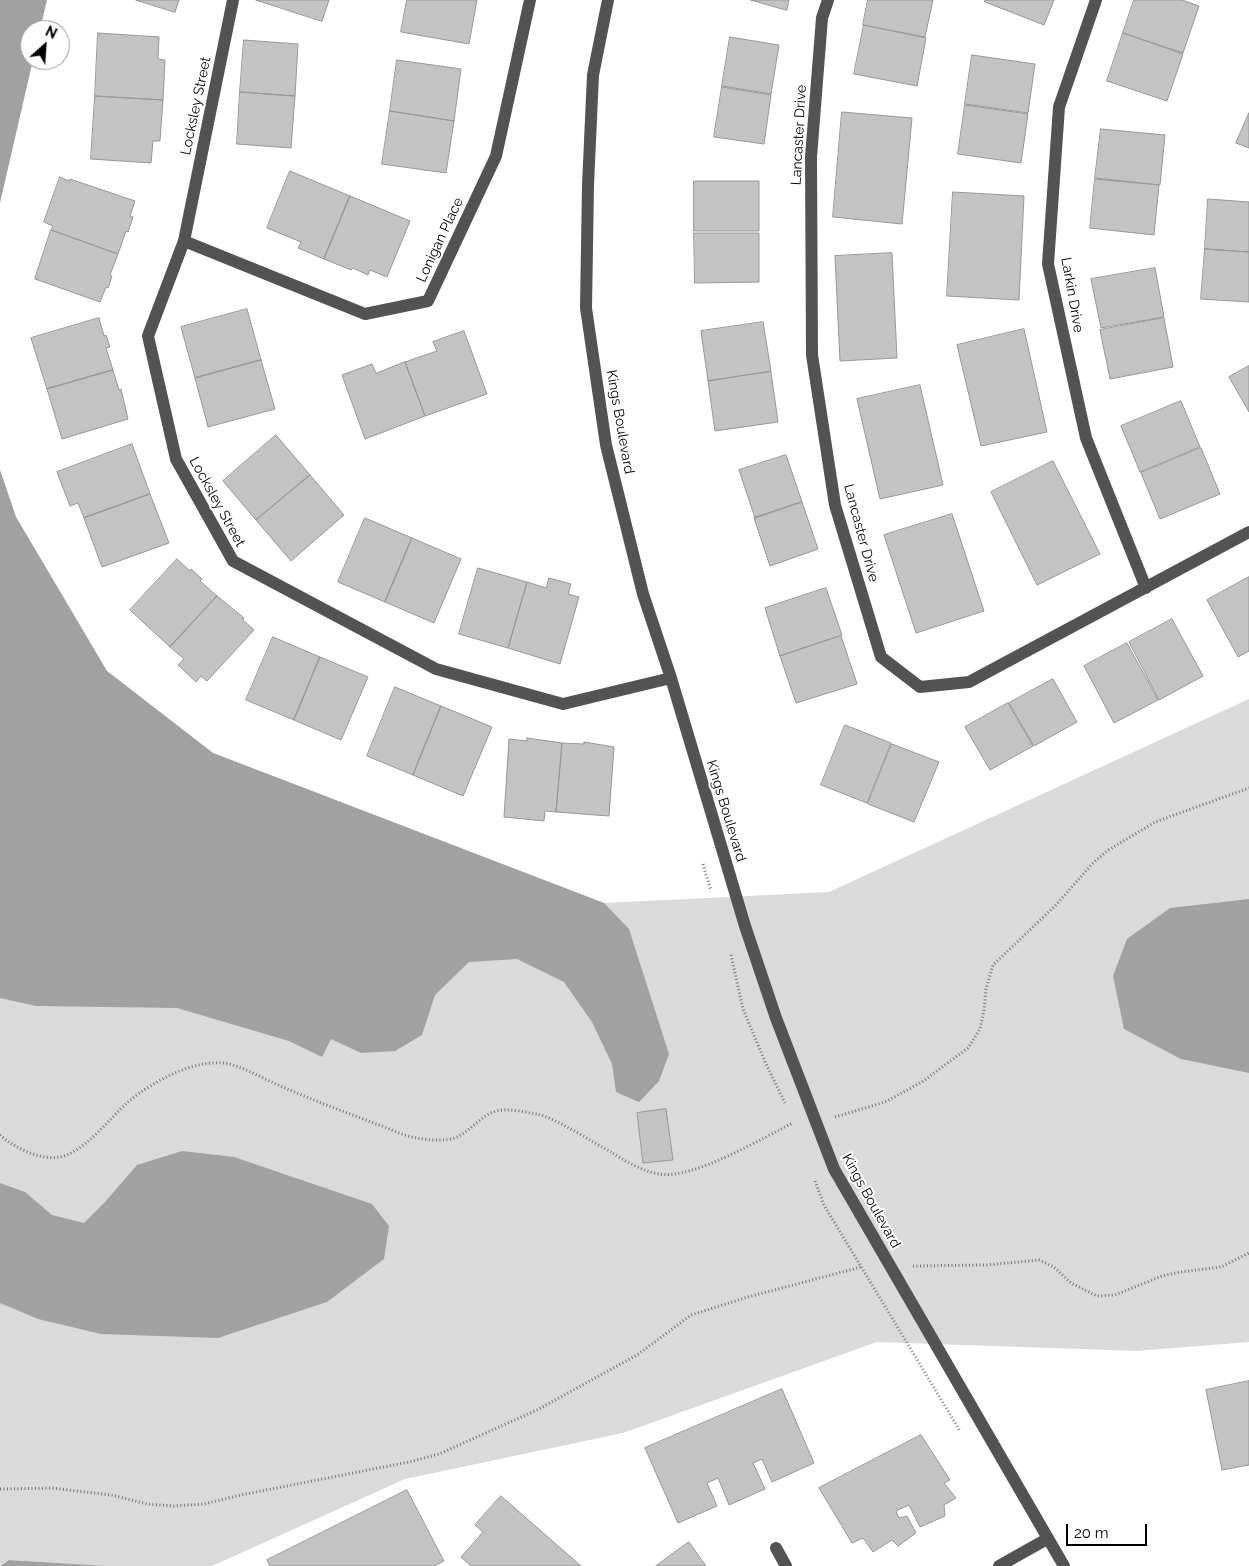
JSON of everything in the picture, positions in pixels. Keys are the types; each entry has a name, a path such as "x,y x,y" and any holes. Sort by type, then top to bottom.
{"street":[{"name":"Locksley Street","path":"233,0 184,241 148,336 176,459 233,561 436,669 563,704 671,678"},
{"name":"Lonigan Place","path":"184,241 365,314 428,301 496,156 530,0"},
{"name":"Kings Boulevard","path":"608,0 593,75 588,185 586,308 606,446 643,594 671,678 748,935 776,1018 834,1168 1064,1566"},
{"name":"Lancaster Drive","path":"828,0 822,18 811,157 812,355 835,505 881,657 920,687 969,682 1249,532"},
{"name":"Larkin Drive","path":"1096,0 1059,108 1048,264 1086,438 1146,588"},
{"path":"999,1566 1047,1539"},
{"path":"776,1548 786,1566"}],"path":[{"path":"832,1118 885,1102 922,1082 968,1048 980,1030 986,989 993,965 1056,905 1092,864 1107,851 1156,822 1249,788"},
{"path":"0,1135 10,1144 29,1153 51,1158 67,1155 81,1146 142,1092 166,1077 189,1068 210,1064 231,1064 327,1106 416,1138 445,1140 456,1138 482,1118 495,1112 510,1110 540,1114 626,1162 659,1174 682,1173 704,1165 793,1123"},
{"path":"910,1266 972,1266 1040,1260 1054,1267 1071,1283 1097,1296 1114,1295 1162,1276 1221,1267 1249,1253"},
{"path":"0,1490 52,1488 111,1495 147,1504 174,1506 204,1504 241,1494 409,1462 439,1454 537,1410 637,1355 691,1315 748,1297 861,1267"}],"shaded area":[{"path":"0,0 47,0 42,20 20,20 20,70 31,70 0,203"},
{"path":"0,470 16,517 107,671 213,753 604,903 829,892 1249,699 1249,1342 1137,1351 877,1342 623,1433 405,1479 212,1566 107,1566 9,1560 0,1565"},
{"path":"0,470 16,517 107,671 213,753 604,903 629,929 669,1054 659,1081 639,1102 616,1092 612,1064 592,1022 564,982 517,959 469,962 435,995 422,1035 395,1051 361,1053 331,1039 322,1057 289,1041 177,1008 36,1006 0,998"},
{"path":"1249,899 1249,1073 1181,1059 1124,1029 1113,976 1127,939 1170,908"},
{"path":"182,1151 234,1157 372,1204 389,1226 384,1259 327,1302 218,1338 101,1334 38,1319 0,1303 0,1183 25,1192 52,1215 84,1223 137,1165"},
{"path":"9,1560 107,1566 0,1566"}],"building":[{"path":"136,0 179,0 175,12"},
{"path":"256,0 329,0 322,21"},
{"path":"407,0 477,0 469,44 401,32"},
{"path":"751,0 789,0 787,10"},
{"path":"868,0 933,0 925,37 863,25"},
{"path":"985,0 1054,0 1044,25 985,2"},
{"path":"1134,0 1182,0 1199,6 1183,53 1123,33"},
{"path":"864,25 926,38 917,86 854,74"},
{"path":"98,33 159,37 158,59 165,60 163,100 95,96"},
{"path":"1123,33 1183,54 1167,101 1107,81"},
{"path":"730,37 779,45 771,94 722,86"},
{"path":"244,40 298,44 295,96 240,92"},
{"path":"972,55 1035,64 1028,113 965,104"},
{"path":"397,60 461,69 454,121 390,111"},
{"path":"722,87 771,95 764,144 714,137"},
{"path":"240,92 295,96 291,148 237,144"},
{"path":"95,96 163,100 160,141 153,141 151,163 91,159"},
{"path":"965,105 1028,114 1021,163 958,154"},
{"path":"390,111 454,121 446,173 382,164"},
{"path":"842,112 912,118 902,224 833,217"},
{"path":"1249,113 1249,148 1236,143"},
{"path":"1101,129 1165,135 1160,185 1095,178"},
{"path":"290,171 350,196 324,259 298,248 301,242 267,228"},
{"path":"60,177 135,201 130,216 133,217 118,254 51,230 53,226 44,222"},
{"path":"1095,179 1159,185 1154,235 1090,228"},
{"path":"694,181 759,181 759,231 694,231"},
{"path":"953,192 1024,196 1019,300 947,296"},
{"path":"350,196 410,221 387,277 370,270 368,275 324,259"},
{"path":"1208,199 1249,202 1249,252 1205,249"},
{"path":"51,230 118,254 110,275 112,276 108,288 106,287 100,302 35,279"},
{"path":"694,233 759,233 759,282 695,283"},
{"path":"1205,249 1249,252 1249,302 1201,299"},
{"path":"892,253 897,358 840,361 835,256"},
{"path":"1155,268 1164,317 1101,328 1091,279"},
{"path":"247,309 261,360 195,378 181,327"},
{"path":"99,318 104,336 106,335 110,347 106,348 113,370 47,389 31,338"},
{"path":"1164,318 1173,367 1110,379 1100,330"},
{"path":"763,322 771,371 708,381 701,331"},
{"path":"1024,329 1047,432 981,446 957,345"},
{"path":"464,331 487,394 425,416 405,362 437,351 433,342"},
{"path":"261,360 275,409 208,427 195,378"},
{"path":"405,362 425,416 365,439 342,375 372,364 376,373"},
{"path":"1249,366 1249,412 1229,377"},
{"path":"113,370 119,390 121,389 128,419 62,439 47,389"},
{"path":"771,372 778,422 715,431 708,381"},
{"path":"920,385 943,485 880,499 857,399"},
{"path":"1181,401 1200,447 1140,472 1121,426"},
{"path":"276,435 310,475 256,520 223,481"},
{"path":"132,444 150,494 84,518 78,503 70,506 57,472"},
{"path":"1201,448 1220,494 1160,519 1141,473"},
{"path":"786,455 802,502 755,518 739,470"},
{"path":"1053,461 1100,554 1037,585 991,492"},
{"path":"310,475 344,515 291,561 256,520"},
{"path":"150,494 169,543 102,567 84,518"},
{"path":"802,502 818,549 770,566 754,518"},
{"path":"952,514 984,611 916,633 884,535"},
{"path":"365,518 412,538 385,602 338,582"},
{"path":"412,538 461,559 434,623 385,602"},
{"path":"177,559 202,579 200,581 217,596 170,647 130,610"},
{"path":"478,568 527,582 508,648 459,634"},
{"path":"1249,577 1249,651 1238,657 1207,600"},
{"path":"549,578 571,584 568,594 579,597 560,664 508,648 527,582 546,588"},
{"path":"826,588 842,635 780,656 765,608"},
{"path":"217,596 244,618 243,620 254,630 207,681 201,676 196,682 178,665 184,659 170,647"},
{"path":"1172,619 1203,676 1159,700 1129,642"},
{"path":"841,636 857,684 796,703 780,656"},
{"path":"273,637 320,657 294,720 246,700"},
{"path":"1127,643 1158,700 1114,723 1084,666"},
{"path":"320,657 368,677 341,740 294,720"},
{"path":"1053,679 1077,722 1034,746 1009,703"},
{"path":"395,687 441,706 413,775 367,756"},
{"path":"1008,703 1033,746 990,770 965,727"},
{"path":"441,706 492,727 463,796 413,775"},
{"path":"845,725 891,743 867,803 821,785"},
{"path":"527,738 562,743 556,812 545,811 544,821 504,817 509,739 527,741"},
{"path":"584,742 614,747 609,816 556,812 562,743 584,744"},
{"path":"892,744 939,762 914,822 868,804"},
{"path":"666,1109 673,1160 643,1163 637,1113"},
{"path":"1249,1381 1249,1465 1222,1470 1206,1390"},
{"path":"782,1389 814,1463 772,1482 762,1459 753,1463 765,1489 729,1505 718,1478 707,1483 717,1506 678,1523 645,1448"},
{"path":"921,1435 950,1480 944,1483 956,1498 944,1505 945,1516 920,1527 909,1505 896,1511 899,1518 907,1516 916,1533 898,1546 892,1540 873,1552 863,1538 852,1543 819,1488"},
{"path":"407,1490 444,1561 434,1566 270,1566 267,1560"},
{"path":"501,1496 581,1566 471,1566 461,1557 483,1532 475,1525"},
{"path":"689,1542 706,1566 656,1566"}]}
